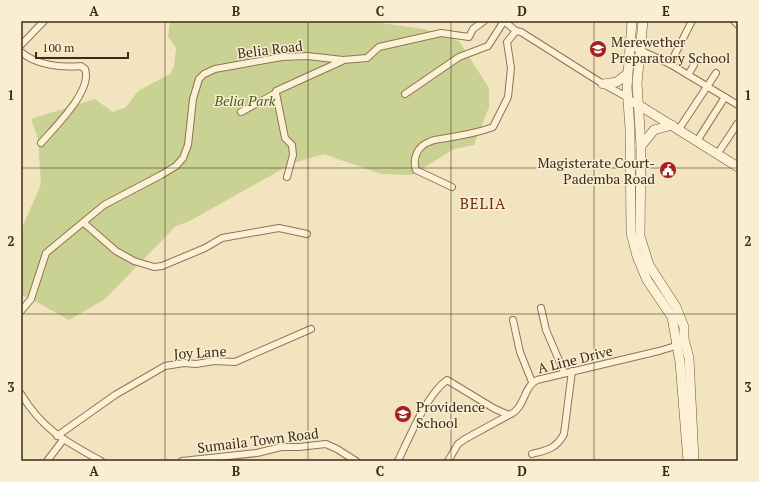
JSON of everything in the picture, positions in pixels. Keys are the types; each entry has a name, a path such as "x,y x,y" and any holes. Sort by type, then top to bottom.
{"main road":[{"path":"688,461 681,342 684,327 682,318 649,265 640,236 641,146 637,76 643,23 632,22 631,46 627,74 627,97 630,129 631,233 637,256 647,280 672,317 681,342 689,358 694,461"},
{"path":"603,84 617,82 627,74"},
{"path":"627,97 738,166"},
{"path":"641,146 654,130 676,127"}],"street":[{"path":"21,45 44,21"},
{"name":"Belia Road","path":"84,223 104,205 139,188 176,166 183,158 188,145 193,98 199,79 204,74 215,69 282,57 307,56 343,60 367,58 379,47 425,36 441,33 469,37 473,30 484,21"},
{"path":"405,94 459,57 488,46 504,21 516,31 521,32 603,84 627,97"},
{"path":"670,64 692,21"},
{"path":"734,21 738,25"},
{"path":"452,187 416,170 415,159 418,151 421,146 430,141 481,132 493,128 508,97 511,68 507,42 516,31"},
{"path":"631,46 670,64 738,105"},
{"path":"21,52 30,60 40,63 81,66 85,69 87,76 84,87 76,99 41,143"},
{"path":"241,112 276,91 343,60"},
{"path":"688,75 694,65"},
{"path":"676,127 708,87 716,73"},
{"path":"276,92 285,138 292,145 293,155 287,177"},
{"path":"697,141 725,97"},
{"path":"718,154 738,123"},
{"path":"21,311 31,299 46,253 84,223 116,251 134,261 154,267 162,266 205,248 222,238 279,228 307,234"},
{"path":"541,308 546,330 564,372"},
{"path":"513,320 520,352 532,382"},
{"name":"Joy Lane","path":"57,436 115,395 165,366 214,361 235,362 311,329"},
{"name":"A Line Drive","path":"448,461 458,444 518,410 532,382 564,372 681,342"},
{"path":"532,454 554,448 560,443 564,434 572,371"},
{"path":"398,461 424,409 441,384 447,380 495,409 509,415"},
{"path":"21,394 39,418 57,436 101,461"},
{"path":"47,461 63,440"},
{"name":"Sumaila Town Road","path":"185,461 257,453 280,447 299,447 326,444 337,448 356,461"}],"green space":[{"name":"Belia Park","path":"170,21 366,21 424,29 459,41 489,88 489,107 474,145 454,149 412,175 381,174 324,154 293,163 188,222 176,226 105,299 69,320 21,295 21,230 41,184 38,139 31,119 95,99 113,112 126,107 138,91 170,74 174,66 176,48 168,37"}],"place":[{"name":"Merewether Preparatory School","path":"598,49"},
{"name":"Magisterate Court- Pademba Road","path":"668,170"},
{"name":"Providence School","path":"403,414"}],"district":[{"name":"BELIA","path":"483,203"}]}
